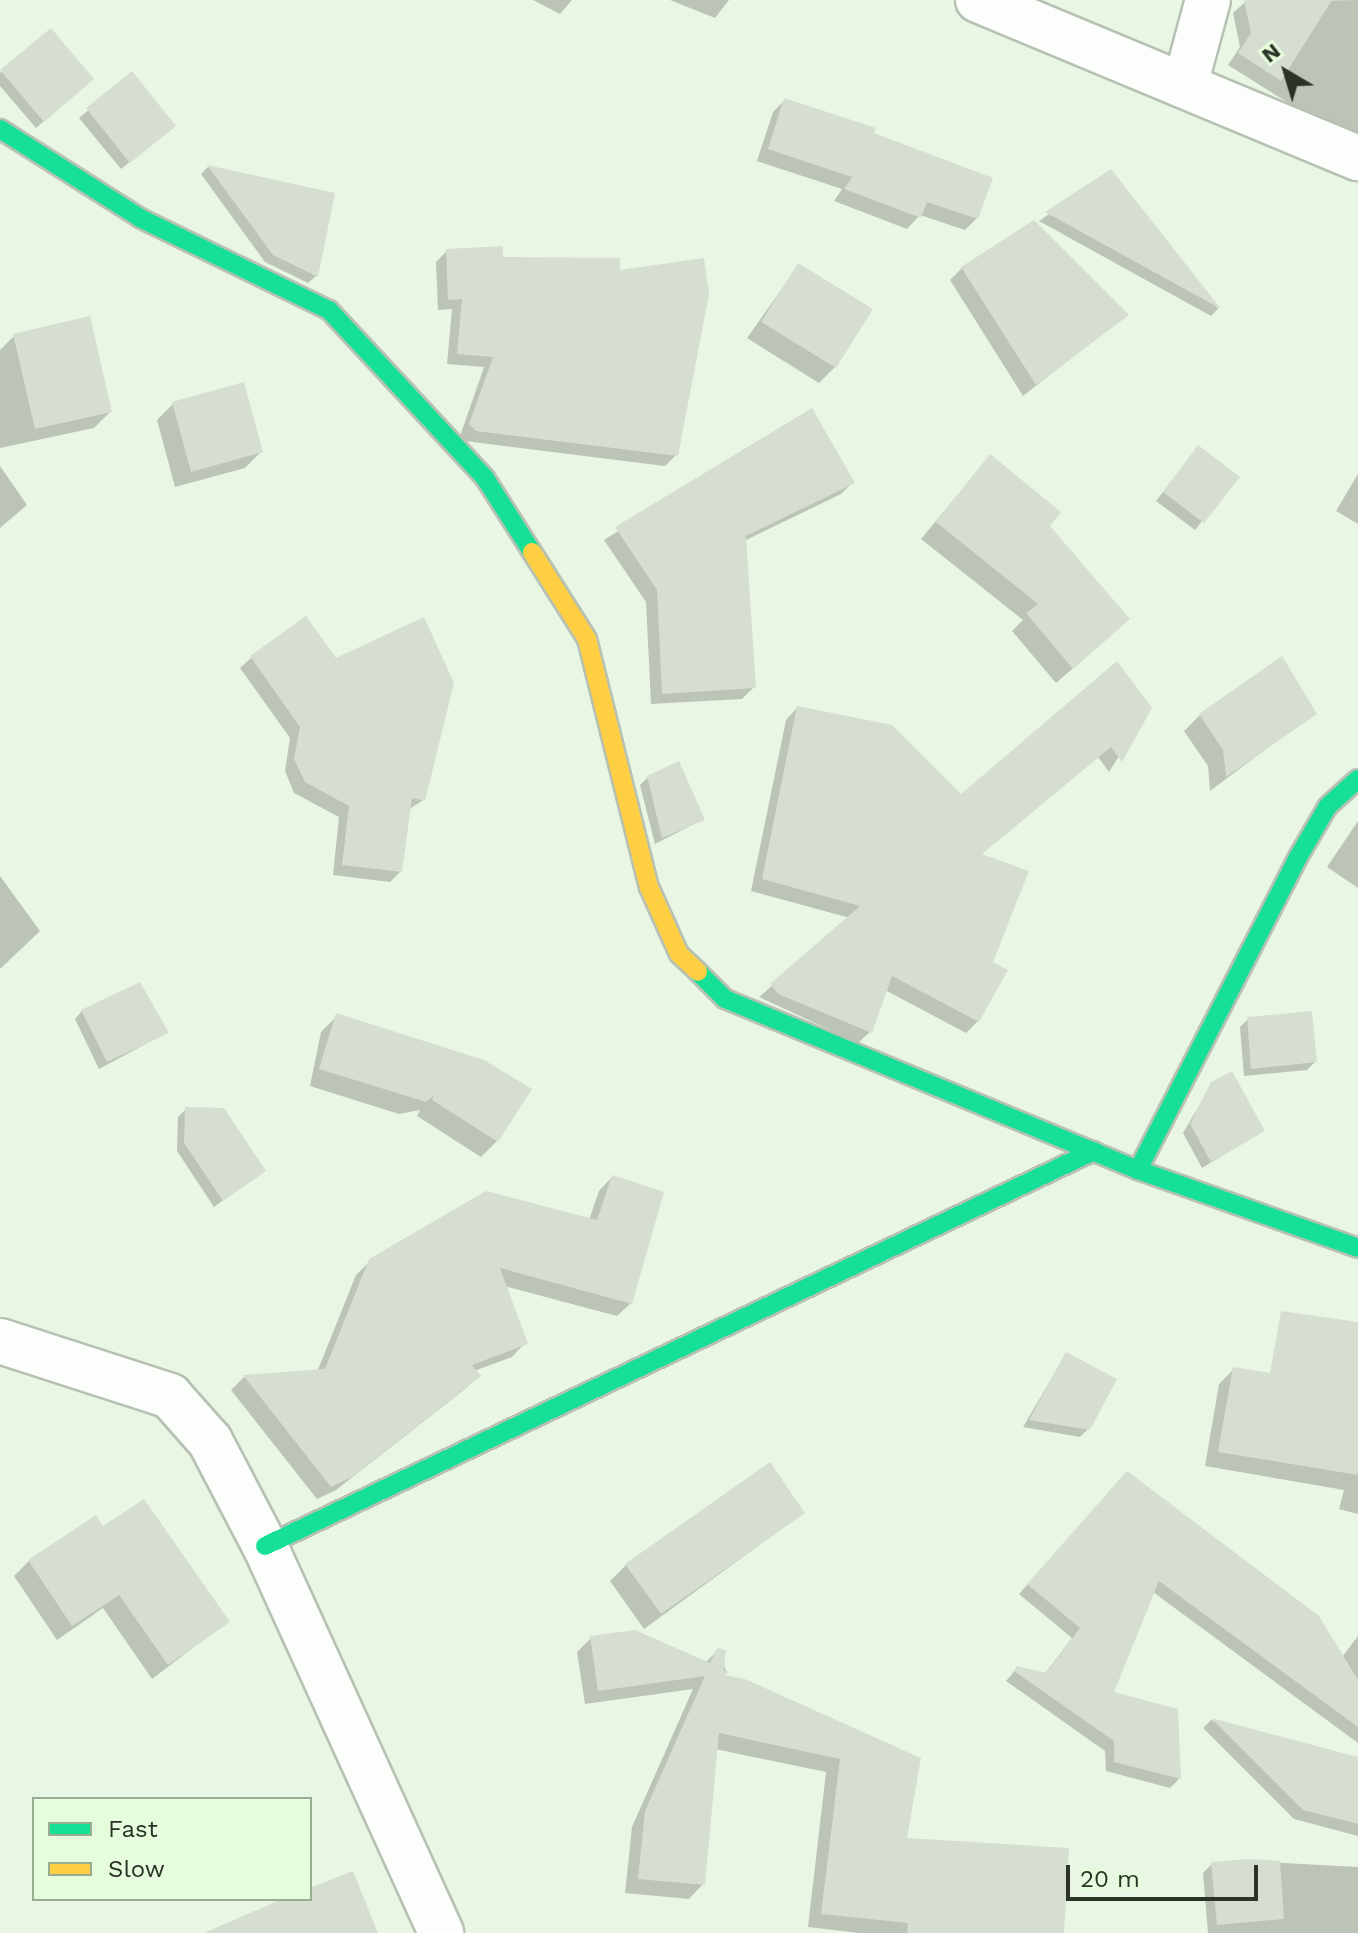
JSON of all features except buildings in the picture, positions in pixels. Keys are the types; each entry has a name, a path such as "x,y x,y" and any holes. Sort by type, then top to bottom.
{"street":[{"path":"978,0 1064,33 1358,158"},
{"path":"1036,0 1064,33"},
{"path":"1185,85 1208,0"},
{"path":"0,129 140,218 329,310 485,478 587,639 649,887 679,954 725,999 1138,1170 1358,1248"},
{"path":"1138,1170 1297,859 1328,806 1358,779"},
{"path":"265,1546 1094,1151"},
{"path":"0,1341 170,1396 210,1441 265,1546 441,1933"}],"traffic: fast":[{"path":"0,129 140,218 329,310 485,478 532,552"},
{"path":"1138,1170 1297,859 1328,806 1358,779"},
{"path":"698,972 725,999 1138,1170 1358,1248"},
{"path":"265,1546 1094,1151"}],"traffic: slow":[{"path":"532,552 587,639 649,887 679,954 698,972"}]}
